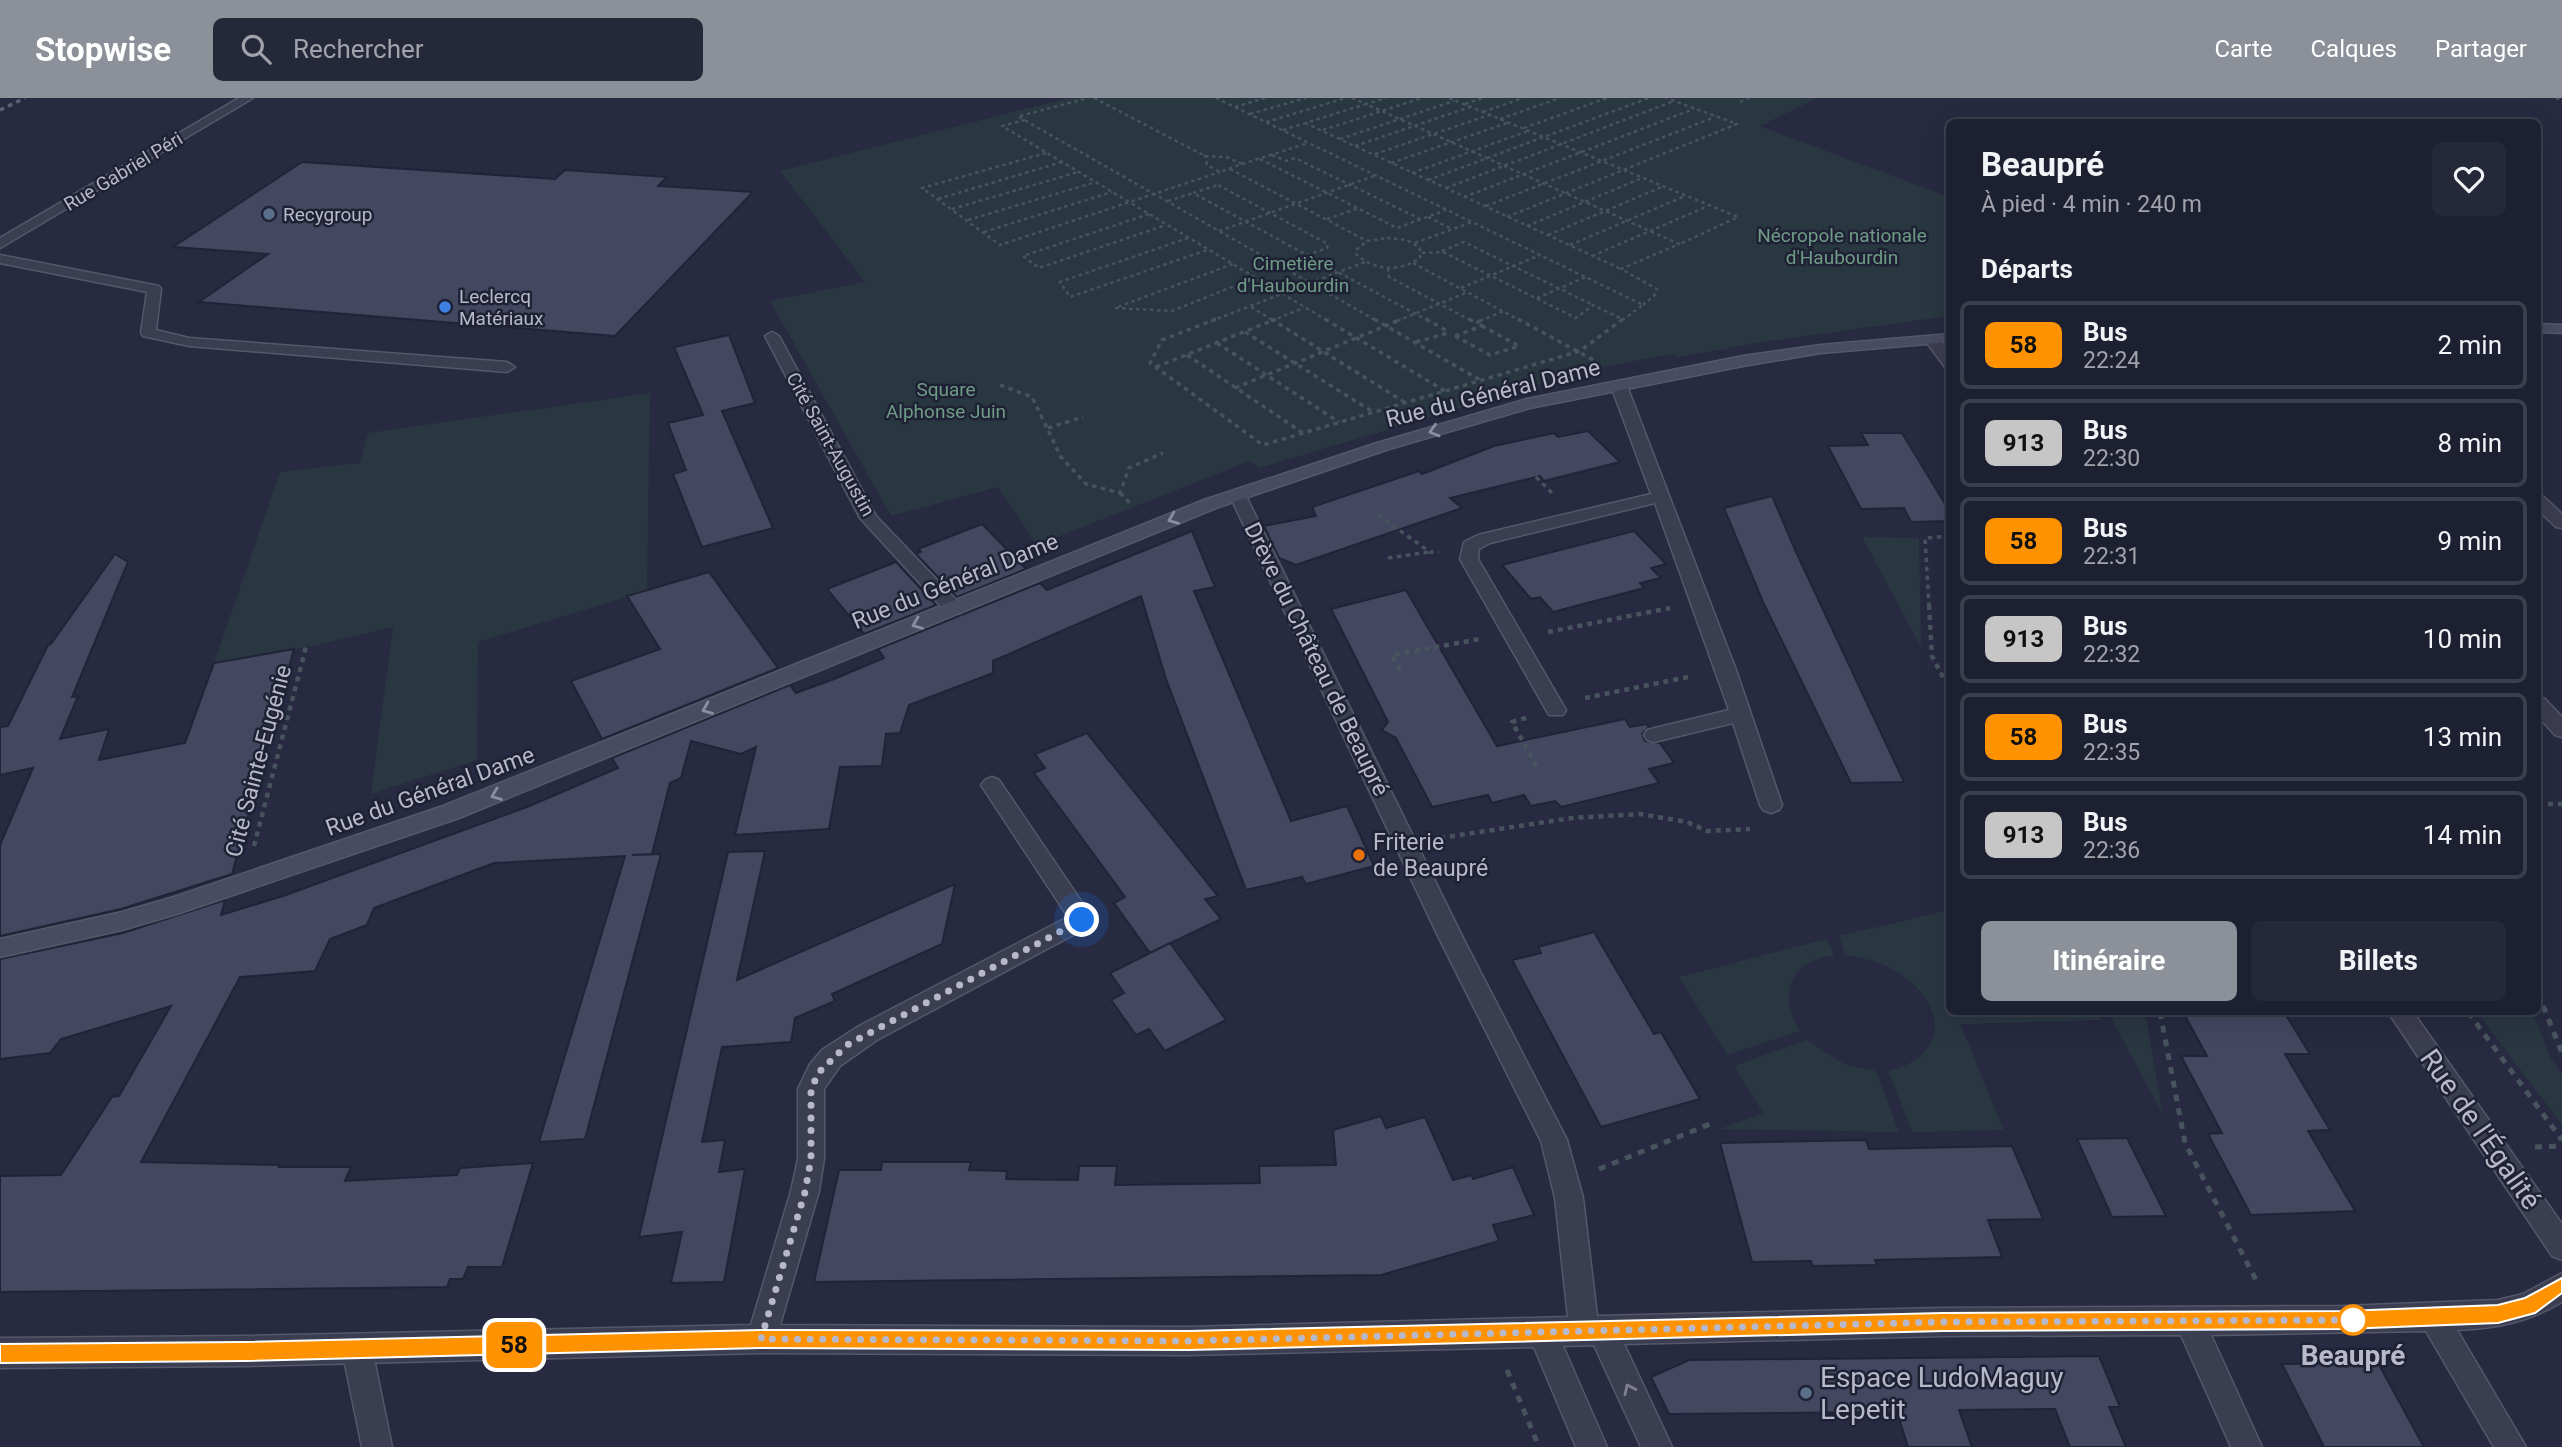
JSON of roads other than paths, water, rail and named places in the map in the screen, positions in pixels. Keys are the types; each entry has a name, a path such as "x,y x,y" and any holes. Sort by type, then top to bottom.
{"street":[{"name":"Rue Gabriel Péri","path":"0,244 247,98"},
{"path":"0,259 154,289 148,333 189,342 507,367"},
{"path":"2541,328 2562,329"},
{"name":"Cité Saint-Augustin","path":"772,337 869,518 954,609"},
{"name":"Rue du Général Dame","path":"0,948 122,921 244,884 495,795 1237,494 1325,464 1503,410 1619,386 1780,355 1946,338"},
{"path":"1933,340 1946,358"},
{"path":"1619,386 1726,670 1771,805"},
{"name":"Drève du Château de Beaupré","path":"1237,494 1405,842 1554,1140 1565,1183 1581,1285 1593,1330"},
{"path":"1555,707 1469,559 1470,546 1484,539 1662,496"},
{"path":"2541,503 2560,520"},
{"path":"2541,707 2562,730"},
{"path":"1654,734 1741,714"},
{"path":"761,1339 805,1192 811,1159 811,1089 819,1072 847,1045 1082,920 992,785"},
{"name":"Rue de l'Égalité","path":"2402,1015 2562,1247"},
{"path":"0,1353 357,1349 761,1339 1188,1341 1930,1322 2276,1320 2433,1316 2498,1314 2528,1306 2562,1287"},
{"path":"2433,1316 2511,1447"},
{"path":"2189,1320 2247,1447"},
{"path":"1593,1330 1657,1447"},
{"path":"1543,1334 1592,1447"},
{"path":"357,1349 377,1447"}],"railway":[{"path":"0,110 25,98"}],"place":[{"name":"Recygroup","path":"269,214"},
{"name":"Leclercq Matériaux","path":"445,307"},
{"name":"Friterie de Beaupré","path":"1359,855"},
{"name":"Beaupré","path":"2353,1320"},
{"name":"Espace LudoMaguy Lepetit","path":"1806,1393"}],"park label":[{"name":"Nécropole nationale d'Haubourdin","path":"1842,246"},
{"name":"Cimetière d'Haubourdin","path":"1293,274"},
{"name":"Square Alphonse Juin","path":"946,400"}]}
